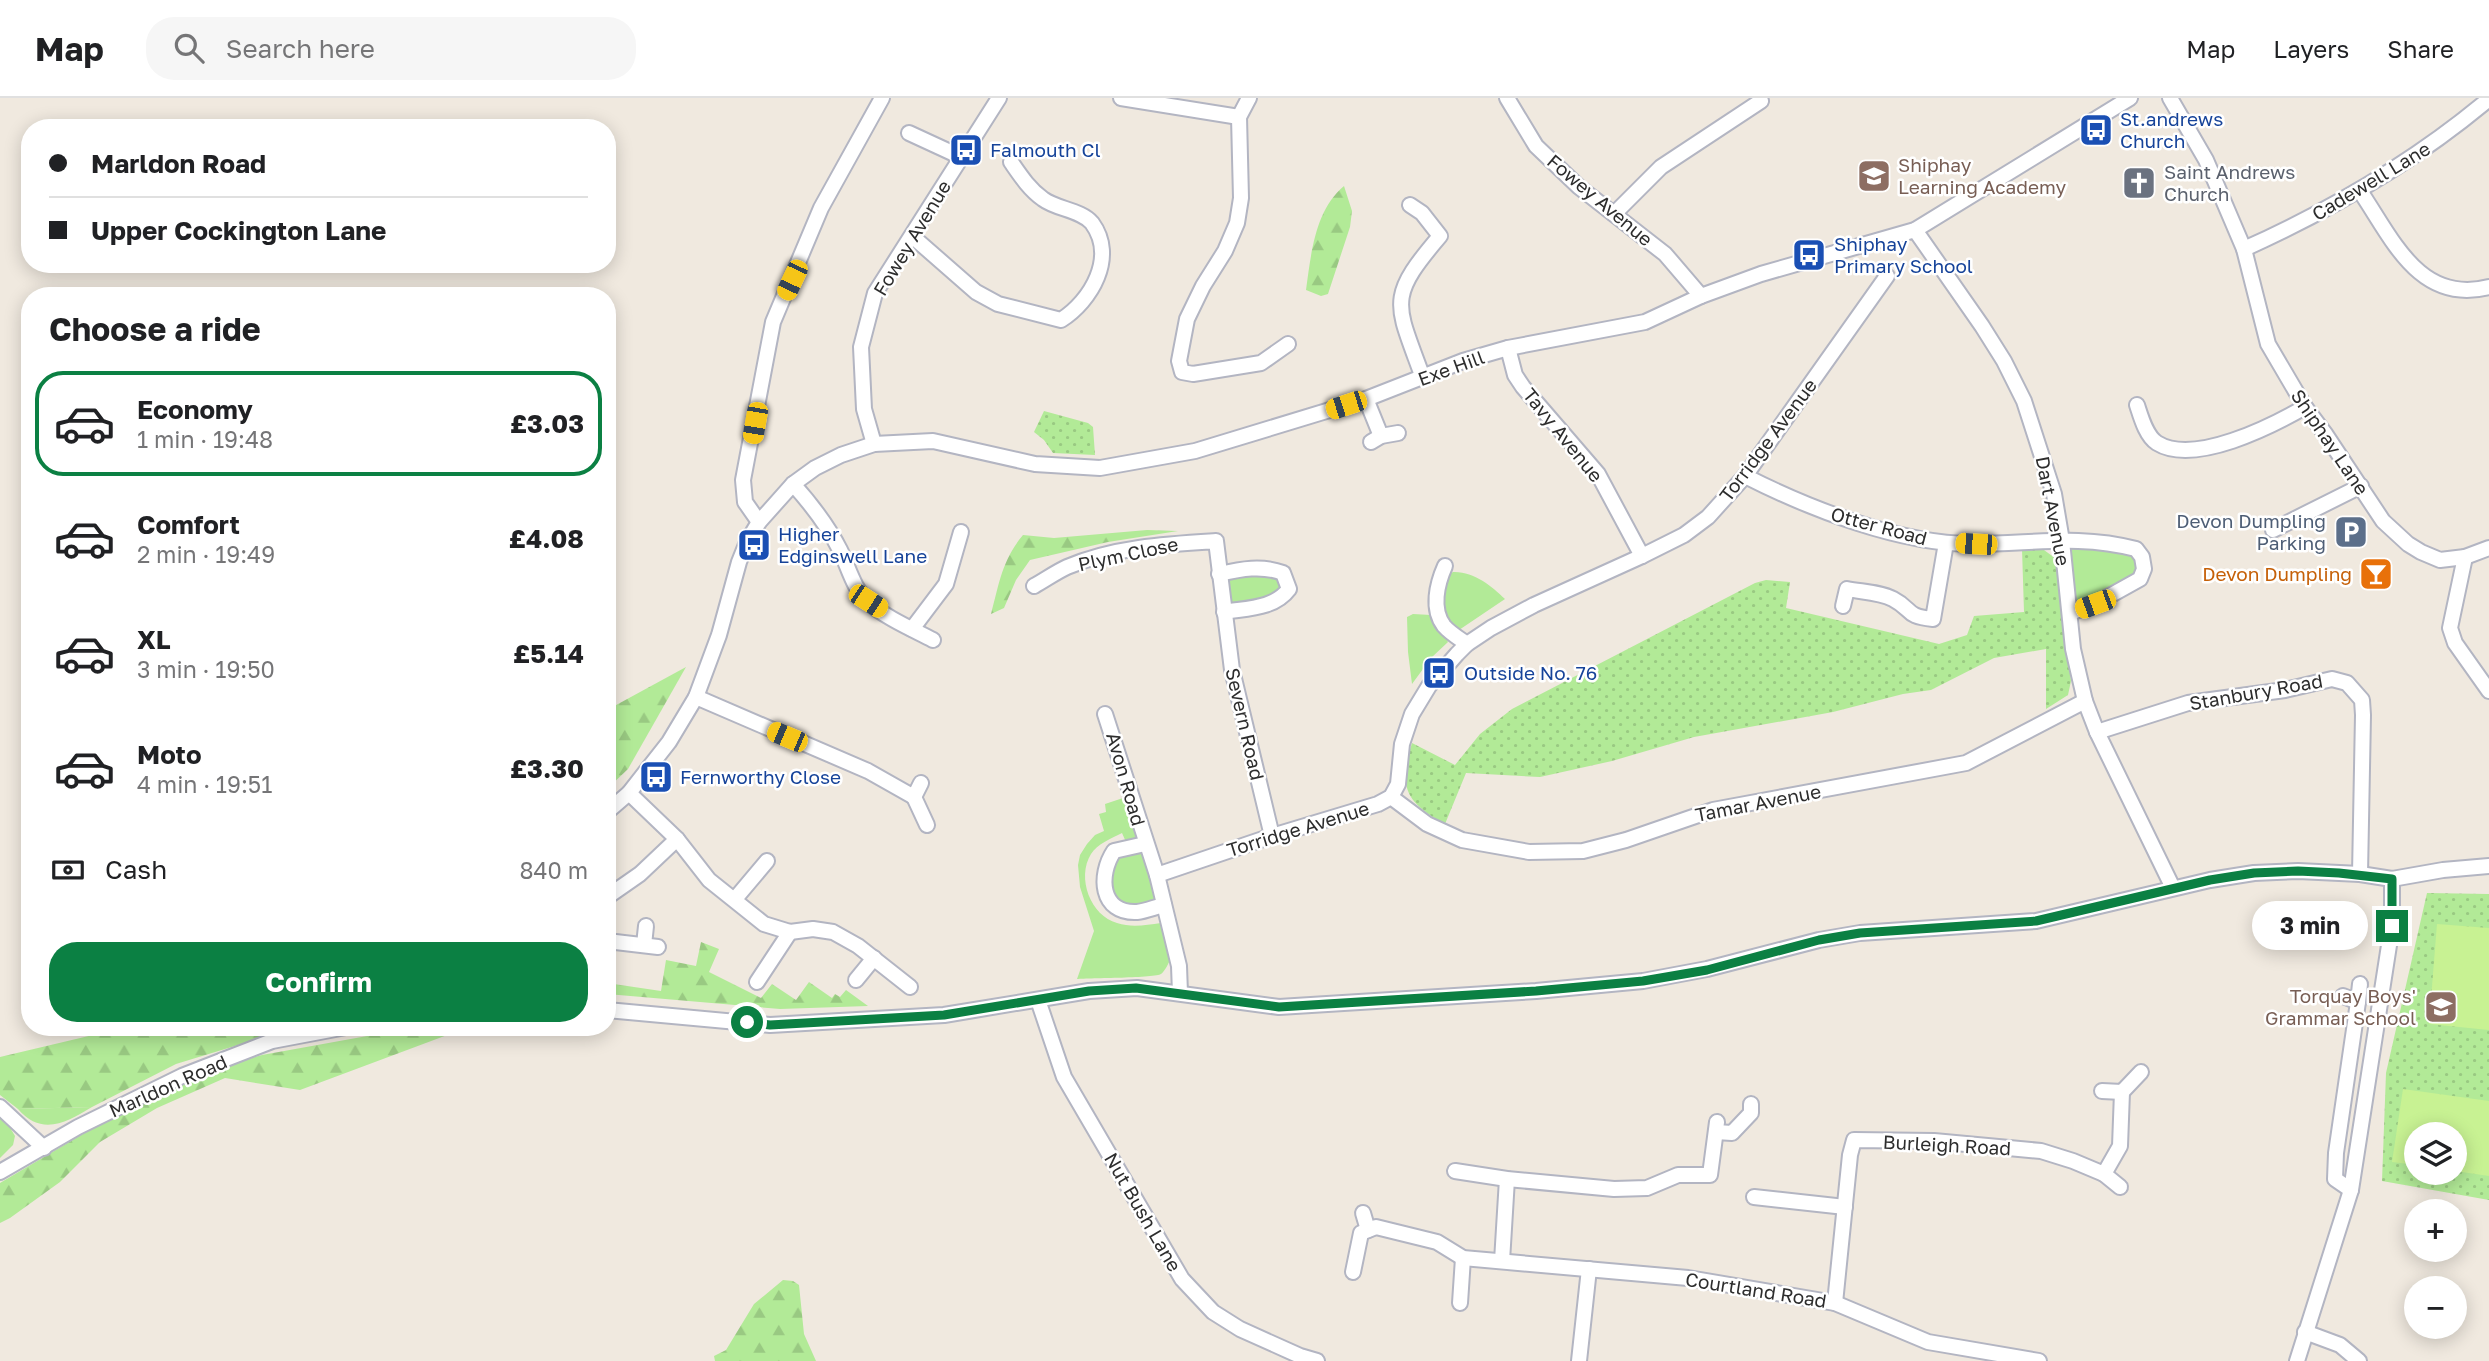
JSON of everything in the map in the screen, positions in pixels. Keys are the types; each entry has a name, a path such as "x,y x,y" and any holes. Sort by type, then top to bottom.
{"street":[{"path":"616,804 629,793 669,742 696,697 719,635 738,562 759,522 745,502 743,480 773,322 821,208 882,98"},
{"name":"Fowey Avenue","path":"874,444 864,409 861,347 875,293 999,98"},
{"path":"1121,98 1239,117"},
{"path":"1249,98 1239,117 1241,198 1237,222 1225,251 1203,286 1187,319 1179,360 1180,368 1182,372 1194,374 1252,365 1261,363 1288,344"},
{"name":"Fowey Avenue","path":"1507,98 1536,146 1579,187 1665,254 1701,296"},
{"name":"Exe Hill","path":"759,522 793,485 815,468 841,455 874,444 933,441 1035,464 1100,468 1195,451 1366,399 1463,361 1508,348 1645,322 1701,296 1761,274 1915,230 2130,98"},
{"name":"Shiphay Lane","path":"2170,98 2206,160 2244,248 2268,344 2305,407 2383,521 2408,544 2440,560 2465,557 2489,548"},
{"name":"Cadewell Lane","path":"2244,248 2297,225 2360,191 2414,157 2489,99"},
{"path":"1614,214 1661,167 1761,101"},
{"name":"Fowey Avenue","path":"909,133 961,157"},
{"path":"912,236 976,292 998,304 1060,320 1072,313 1098,280 1102,245 1098,234 1090,221 1043,199 1026,184 1010,162"},
{"path":"2360,191 2391,239 2419,275 2461,290 2489,287"},
{"path":"1409,205 1422,213 1440,236 1406,279 1400,302 1401,315 1423,378"},
{"name":"Dart Avenue","path":"1915,230 1982,326 2024,401 2054,494 2062,541 2073,649 2085,701 2097,732 2173,888"},
{"name":"Torridge Avenue","path":"1157,875 1378,804 1391,797 1398,784 1402,744 1412,714 1429,685 1467,644 1534,605 1684,535 1708,517 1745,476 1887,276"},
{"name":"Tavy Avenue","path":"1508,348 1516,375 1523,387 1598,474 1642,556"},
{"path":"1366,399 1376,439 1398,433"},
{"path":"2137,405 2146,429 2155,442 2170,449 2194,449 2230,442 2266,429 2305,407"},
{"name":"Otter Road","path":"1745,476 1820,511 1946,543 2083,539 2136,549 2142,557 2144,569 2140,579 2095,604 2070,613"},
{"path":"793,485 809,501 840,550 851,579 868,601 933,640"},
{"path":"2273,530 2361,486"},
{"path":"912,629 946,584 961,533"},
{"name":"Severn Road","path":"1216,541 1232,670 1272,836"},
{"name":"Plym Close","path":"1039,578 1109,554 1169,544 1216,541"},
{"path":"1843,606 1847,589 1884,596 1895,600 1913,617 1934,619 1946,543"},
{"path":"2465,557 2450,628 2455,643 2489,691"},
{"path":"1445,566 1437,592 1439,616 1444,626 1467,644"},
{"path":"1219,574 1237,570 1271,569 1283,573 1289,589 1282,599 1272,604 1224,612"},
{"name":"Stanbury Road","path":"2097,732 2188,703 2285,690 2332,679 2347,683 2362,700 2360,874"},
{"path":"696,697 918,790 927,825"},
{"name":"Tamar Avenue","path":"1391,797 1427,824 1462,840 1529,852 1583,851 1626,840 1713,810 1966,763 2085,701"},
{"name":"Avon Road","path":"1105,713 1157,875 1179,966 1180,993"},
{"path":"629,793 677,839 709,880 764,923 790,932 813,929 833,932 874,958 910,987"},
{"path":"616,891 640,874 677,839"},
{"name":"Avon Road","path":"1145,844 1114,851 1106,862 1103,874 1106,895 1115,906 1125,911 1137,912 1164,905"},
{"path":"735,899 767,861"},
{"path":"616,1011 770,1025 944,1015 1089,991 1136,988 1279,1007 1536,991 1643,981 1707,970 1819,940 1860,933 2036,921 2173,888 2254,873 2298,871 2360,874 2392,879 2443,870 2489,866"},
{"path":"2297,1361 2351,1190 2392,926 2392,879"},
{"path":"616,942 651,946 646,926"},
{"path":"757,982 790,932"},
{"path":"856,980 874,958"},
{"path":"2351,1190 2335,1179 2336,1153 2360,984"},
{"path":"2343,996 2358,1002"},
{"name":"Nut Bush Lane","path":"1038,1000 1065,1077 1182,1279 1213,1312 1240,1329 1317,1361"},
{"name":"Marldon Road","path":"0,1172 78,1127 181,1076 272,1041 298,1036"},
{"path":"2104,1174 2120,1146 2122,1093 2141,1072"},
{"path":"2102,1091 2122,1093"},
{"path":"1455,1171 1507,1180 1614,1189 1647,1188 1678,1175 1710,1175 1716,1127 1732,1133 1751,1113 1751,1104"},
{"path":"0,1107 44,1148"},
{"name":"Burleigh Road","path":"1835,1303 1854,1140 1934,1141 2041,1151 2104,1174 2120,1187"},
{"path":"1502,1261 1507,1180"},
{"path":"1754,1197 1845,1207"},
{"path":"1353,1272 1361,1233 1368,1230 1363,1213"},
{"name":"Courtland Road","path":"1368,1230 1376,1227 1437,1242 1463,1258 1688,1278 1835,1303 1928,1342 2035,1361"},
{"path":"1460,1303 1463,1258"},
{"path":"1579,1361 1589,1269"},
{"path":"2305,1332 2340,1345 2359,1361"}],"green space":[{"path":"1344,186 1352,211 1350,227 1328,294 1321,296 1306,290 1313,248 1327,207"},
{"path":"1044,411 1088,423 1093,427 1095,455 1053,453 1034,432"},
{"path":"1147,530 1178,531 1108,542 1030,560 1016,580 1004,608 991,614 1006,563 1023,535 1054,538"},
{"path":"2062,541 2136,549 2144,569 2070,613"},
{"path":"2022,549 2044,550 2055,558 2071,681 2068,695 2046,709 2046,649 1994,658 1931,690 1903,694 1833,712 1694,737 1612,761 1540,777 1466,773 1445,824 1421,808 1408,791 1406,771 1412,743 1455,765 1480,734 1512,709 1755,583 1766,580 1790,582 1786,608 1939,644 1967,635 1974,616 2024,612"},
{"path":"1271,569 1289,589 1224,612 1219,574"},
{"path":"1453,572 1475,577 1505,599 1459,630 1448,619 1444,606 1446,576"},
{"path":"1413,614 1431,615 1448,642 1431,658 1412,684 1407,617"},
{"path":"686,667 628,769 616,780 616,705"},
{"path":"1126,797 1136,832 1135,838 1126,842 1122,833 1097,847 1087,864 1086,885 1093,904 1108,919 1139,926 1161,923 1170,960 1161,974 1077,979 1094,931 1080,887 1080,855 1095,835 1104,831 1099,814 1106,812 1105,804"},
{"path":"1145,844 1164,905 1115,906 1106,862"},
{"name":"Torquay Boys' Grammar School","path":"2427,893 2489,894 2489,1200 2405,1185 2467,1185 2467,1122 2404,1122 2404,1185 2382,1181 2386,1073"},
{"path":"2437,924 2489,928 2489,1030 2429,1024"},
{"path":"701,942 719,949 709,972 761,998 772,984 796,1000 809,982 832,998 835,994 840,997 846,990 868,1006 780,1009 616,995 616,984 661,991 666,960 696,966"},
{"path":"89,1036 267,1036 176,1064 92,1107 18,1109 0,1095 0,1057"},
{"path":"367,1036 445,1036 300,1090 225,1078 157,1108 100,1142 60,1182 0,1223 0,1183 125,1109 210,1070 262,1055"},
{"path":"2403,1089 2489,1101 2489,1176 2467,1173 2467,1122 2404,1122 2404,1163 2392,1162"},
{"path":"92,1107 64,1122 45,1125 27,1118 18,1109"},
{"path":"0,1118 15,1136 13,1145 0,1158"},
{"path":"783,1280 799,1285 804,1334 816,1361 715,1361 714,1356 726,1350 754,1304"}],"place":[{"name":"St.andrews Church","path":"2096,130"},
{"name":"Falmouth Cl","path":"966,150"},
{"name":"Shiphay Learning Academy","path":"1874,176"},
{"name":"Saint Andrews Church","path":"2139,183"},
{"name":"Shiphay Primary School","path":"1809,255"},
{"name":"Devon Dumpling Parking","path":"2351,532"},
{"name":"Higher Edginswell Lane","path":"754,545"},
{"name":"Devon Dumpling","path":"2376,574"},
{"name":"Outside No. 76","path":"1439,673"},
{"name":"Fernworthy Close","path":"656,777"},
{"name":"Torquay Boys' Grammar School","path":"2441,1007"}],"route":[{"path":"747,1022 770,1025 944,1015 1089,991 1136,988 1279,1007 1536,991 1643,981 1707,970 1819,940 1860,933 2036,921 2210,880 2254,873 2298,871 2360,874 2392,879 2392,926"}]}
